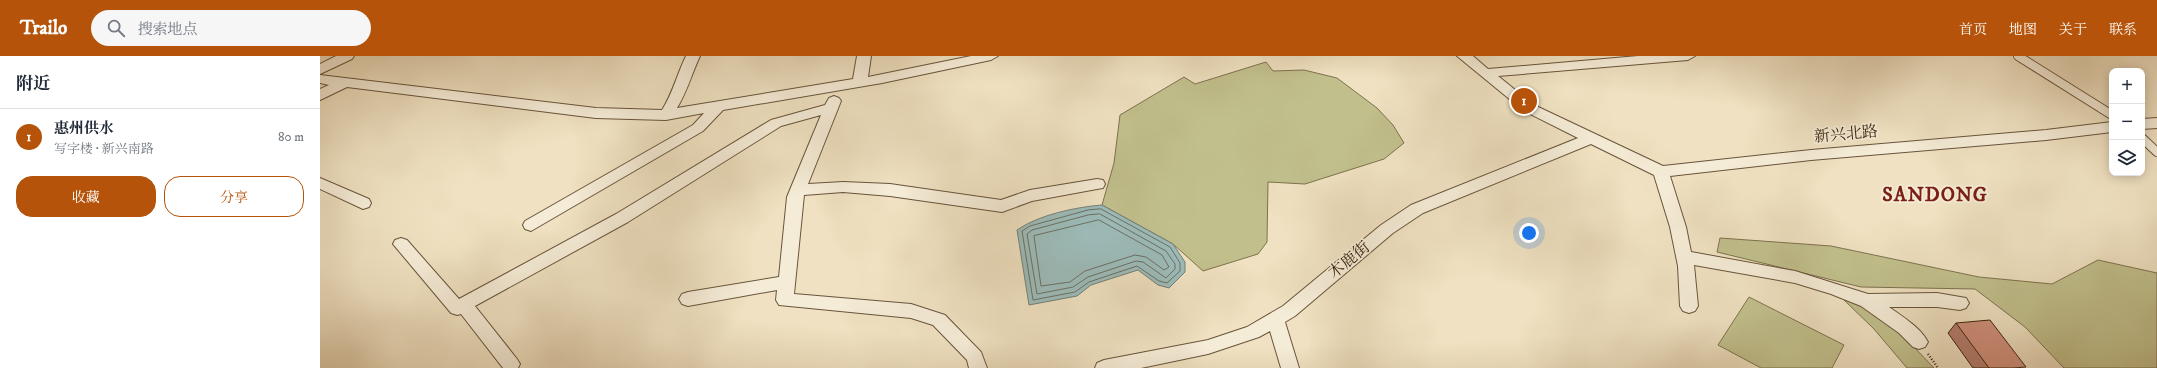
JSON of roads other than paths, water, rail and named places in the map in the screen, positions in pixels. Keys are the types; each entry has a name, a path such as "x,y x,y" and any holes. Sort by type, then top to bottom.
{"street":[{"path":"320,70 347,56"},
{"path":"666,115 678,96 683,77 693,56"},
{"path":"860,82 864,56"},
{"path":"320,79 596,113 666,115 840,86 991,56"},
{"path":"1464,56 1487,73 1528,108 1661,172 1678,227 1684,257 1689,306"},
{"path":"1487,73 1688,56"},
{"path":"320,95 345,82"},
{"path":"840,86 795,197 785,300 817,301 911,311 939,320 976,356 978,368"},
{"path":"531,225 698,128 718,107"},
{"path":"401,244 457,308 464,306 622,218 776,123 831,108"},
{"path":"2145,124 2157,123"},
{"name":"新兴北路","path":"1661,172 1760,162 1811,155 2046,135 2109,127"},
{"name":"木鹿街","path":"1104,368 1145,364 1208,347 1253,332 1289,311 1387,229 1417,209 1592,138"},
{"path":"320,183 363,203"},
{"path":"798,190 842,187 890,190 1002,206 1030,196 1098,184"},
{"path":"1684,257 1795,277 1867,301 1905,328 1919,342"},
{"path":"688,299 787,282"},
{"path":"1867,301 1937,300 1960,303"},
{"path":"464,306 511,364"},
{"path":"1275,319 1290,368"}],"lane":[{"path":"2018,56 2109,113"},
{"path":"2144,140 2157,152"}],"water":[{"path":"1102,205 1173,244 1185,262 1185,272 1169,288 1158,285 1138,270 1091,285 1077,296 1029,305 1017,230 1046,216"}],"place":[{"name":"惠州供水","path":"1524,101"}],"district":[{"name":"SANDONG","path":"1935,195"}]}
